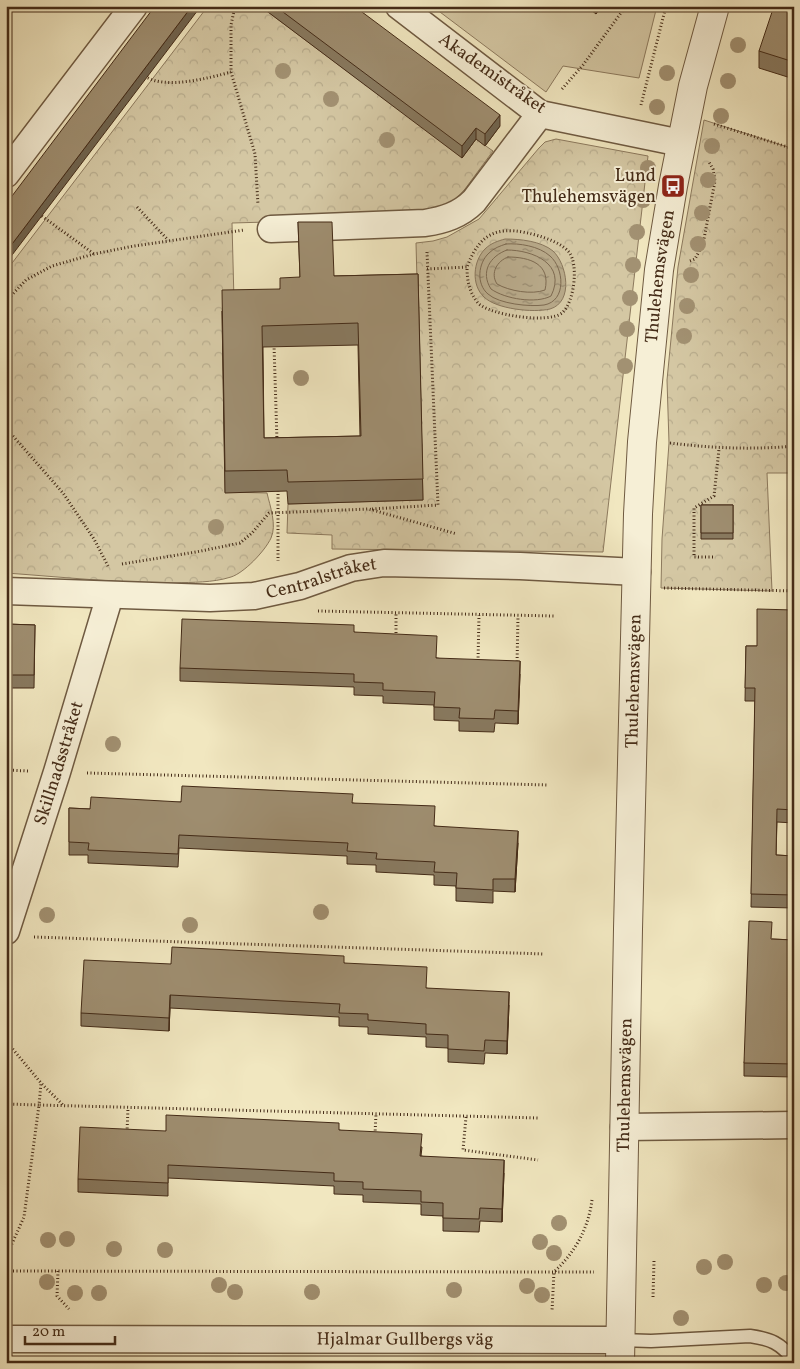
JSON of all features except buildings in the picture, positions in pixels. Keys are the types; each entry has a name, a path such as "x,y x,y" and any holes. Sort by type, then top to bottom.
{"street":[{"path":"6,174 134,6"},
{"name":"Akademistråket","path":"399,6 540,114 681,144"},
{"name":"Thulehemsvägen","path":"620,1351 637,572 642,442 660,270 681,144 693,86 715,6"},
{"path":"260,223 425,223 441,220 465,210 484,189 540,114"},
{"name":"Centralstråket","path":"6,591 210,598 254,596 300,586 351,568 384,563 520,566 637,572"},
{"name":"Skillnadsstråket","path":"16,934 57,772 110,595"},
{"path":"624,1127 794,1126"},
{"name":"Hjalmar Gullbergs väg","path":"6,1339 551,1339 620,1351"}],"lane":[{"name":"Hjalmar Gullbergs väg","path":"620,1351 651,1341 750,1336 776,1342 794,1360"}],"path":[{"path":"6,301 26,280 52,266 94,254 260,223 255,154 231,72 231,25 235,6"},
{"path":"540,114 583,65 626,6"},
{"path":"634,134 666,6"},
{"path":"141,73 156,81 180,82 231,72"},
{"path":"713,123 794,148"},
{"path":"686,263 695,259 703,244 715,181 708,161"},
{"path":"137,207 168,240"},
{"path":"38,213 94,254"},
{"path":"100,569 234,544 252,533 269,513 438,505 425,223"},
{"path":"502,231 526,232 548,239 569,253 573,262 574,280 570,299 567,307 561,314 543,319 501,313 478,304 467,284 467,267 472,252 488,234 502,231"},
{"path":"427,270 467,267"},
{"path":"274,344 277,448"},
{"path":"6,428 62,493 94,540 108,566"},
{"path":"642,442 719,448 794,446"},
{"path":"714,557 694,557 694,508 714,496 719,448"},
{"path":"278,485 278,550"},
{"path":"369,509 463,536"},
{"path":"661,588 794,591"},
{"path":"318,611 554,616"},
{"path":"396,613 396,633"},
{"path":"478,661 479,615"},
{"path":"517,665 518,616"},
{"path":"6,770 548,786"},
{"path":"16,934 544,954"},
{"path":"6,1041 64,1106"},
{"path":"6,1257 24,1217 42,1083"},
{"path":"6,1104 538,1118"},
{"path":"127,1134 128,1108"},
{"path":"197,1109 197,1116"},
{"path":"291,1119 292,1112"},
{"path":"375,1137 376,1114"},
{"path":"466,1117 463,1150 538,1160"},
{"path":"6,1271 554,1272 551,1339"},
{"path":"58,1271 57,1296 69,1309"}],"green space":[{"path":"208,6 260,6 462,157 476,139 493,151 465,189 452,203 416,218 232,223 234,301 222,311 225,492 267,493 273,521 271,538 259,555 248,566 236,575 224,579 174,583 111,581 6,573 6,271"},
{"path":"432,6 586,6 596,13 601,6 657,6 639,78 563,66 546,92"},
{"path":"704,120 794,149 794,473 767,473 772,591 661,588 662,539 669,443 667,380 678,267"},
{"path":"556,139 648,156 603,552 332,549 332,535 287,533 288,504 423,500 416,243 447,237 479,219 539,148 545,142"}],"water":[{"path":"505,239 524,240 543,245 553,251 558,257 565,273 566,282 563,299 558,305 543,310 515,309 497,304 484,297 475,280 478,260 487,247"}],"place":[{"name":"Lund Thulehemsvägen","path":"673,186"}]}
